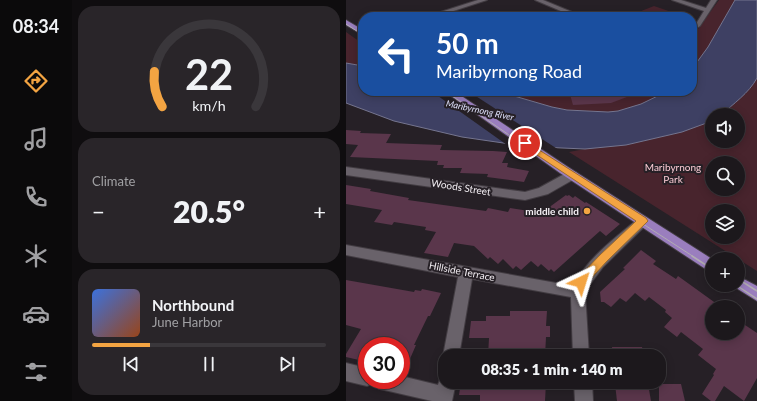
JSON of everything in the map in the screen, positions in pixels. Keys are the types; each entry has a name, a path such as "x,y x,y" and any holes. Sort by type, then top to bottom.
{"main road":[{"path":"346,22 358,30"},
{"path":"455,96 572,175 705,261"},
{"path":"745,286 757,294"}],"street":[{"path":"444,12 484,0"},
{"path":"538,0 568,12"},
{"path":"675,0 707,10"},
{"path":"697,26 714,0"},
{"name":"Woods Street","path":"346,171 525,196 537,194 572,175"},
{"path":"582,349 578,291 587,274 643,221"},
{"name":"Hillside Terrace","path":"346,250 562,290 578,291"},
{"path":"452,349 466,272"},
{"path":"346,372 358,375"},
{"path":"410,386 445,393"},
{"path":"583,389 584,401"}],"green space":[{"path":"719,0 735,0 708,47 697,62 698,29"},
{"path":"654,6 671,12 639,12"},
{"path":"346,32 358,40 358,65 346,63"},
{"name":"Maribyrnong Park","path":"757,78 757,271 745,263 745,252 727,252 714,244 745,244 745,204 705,204 705,238 569,152 626,145 682,132 705,124 705,148 745,148 745,108 729,108 750,89"},
{"path":"514,96 658,96 641,104 618,111 567,110"}],"water":[{"name":"Maribyrnong River","path":"735,0 757,0 757,78 745,93 729,108 705,108 705,124 682,132 626,145 585,149 524,146 462,137 394,121 346,103 346,63 358,65 358,96 514,96 567,110 608,112 618,111 641,104 658,96 697,96 697,62 708,47"}],"pier":[{"path":"438,96 476,96 559,150 524,148 507,145"}],"building":[{"path":"570,96 629,96 611,103 573,105"},
{"path":"346,130 361,131 360,133 391,134 386,143 442,145 440,150 507,152 502,163 508,163 507,167 529,171 524,182 487,177 488,174 460,173 462,168 443,168 444,165 437,165 438,161 350,157 358,145 346,144"},
{"path":"346,185 409,198 408,200 486,211 488,208 508,212 510,208 529,211 534,208 544,211 566,195 569,195 573,198 575,196 585,203 586,202 620,224 606,236 600,231 554,272 551,269 549,271 541,264 538,267 531,261 521,270 516,266 513,269 503,259 498,264 490,257 488,259 474,246 454,243 448,257 424,253 436,232 425,230 426,227 394,222 392,225 374,222 382,210 346,204"},
{"path":"641,250 656,261 653,264 676,279 678,276 711,300 705,300 705,340 745,340 745,325 757,333 757,378 744,401 724,386 715,401 711,401 702,394 716,369 698,355 703,349 681,332 677,337 664,327 672,318 665,312 666,310 649,297 645,301 635,293 626,302 620,298 611,307 604,302 601,302 600,292 625,269 623,268"},
{"path":"346,280 414,292 415,290 421,291 422,289 441,293 414,345 416,345 410,359 410,337 358,337 358,360 346,357 346,354 361,329 346,325"},
{"path":"510,311 547,311 546,326 550,326 550,337 546,337 545,349 488,349 489,338 469,338 471,321 486,321 486,316 510,316"},
{"path":"612,347 642,347 642,349 612,349"},
{"path":"666,384 681,384 685,401 659,401 659,389 666,389"},
{"path":"460,389 546,389 545,401 480,401 480,395 459,395"},
{"path":"616,389 649,389 651,401 617,401"}],"tram line":[{"path":"346,24 358,32"},
{"path":"452,96 569,176 694,257"},
{"path":"692,256 705,264"},
{"path":"745,283 757,291"},
{"path":"745,291 757,299"}],"place":[{"name":"middle child","path":"587,211"}],"route":[{"path":"525,143 643,221 603,258 581,282"}]}
